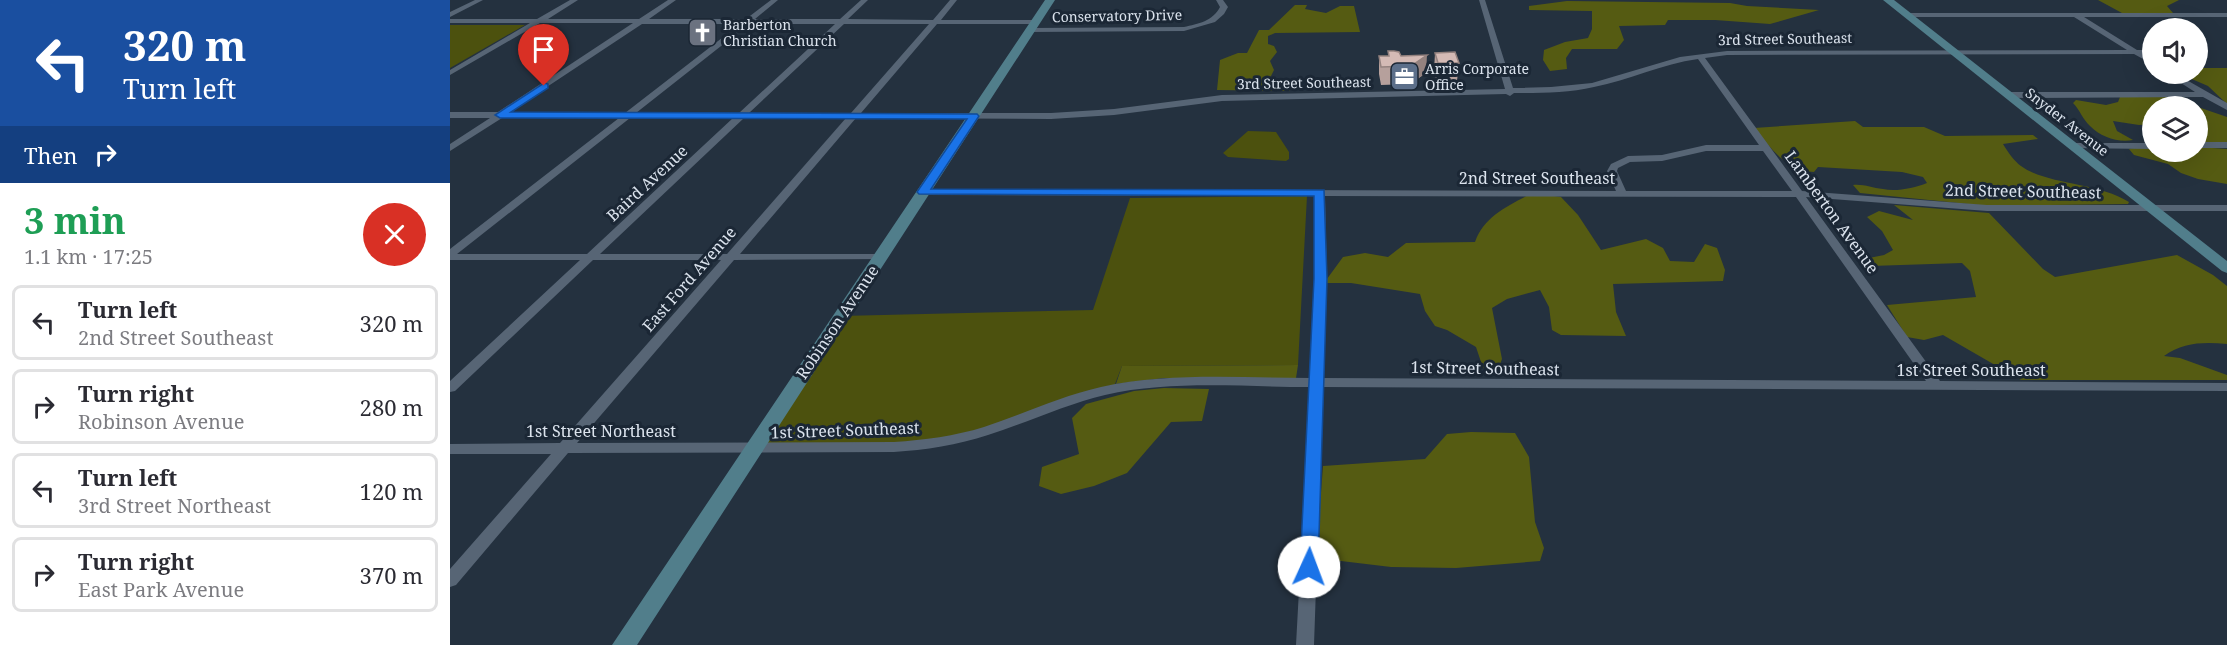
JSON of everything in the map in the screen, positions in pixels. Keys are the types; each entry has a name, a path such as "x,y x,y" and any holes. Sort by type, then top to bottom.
{"main road":[{"name":"Robinson Avenue","path":"624,645 1050,0"},
{"name":"Snyder Avenue","path":"1888,0 2227,268"}],"street":[{"path":"450,15 480,0"},
{"path":"450,73 575,0"},
{"path":"450,148 673,0"},
{"path":"450,256 775,0"},
{"name":"Baird Avenue","path":"450,388 865,0"},
{"name":"East Ford Avenue","path":"450,579 954,0"},
{"name":"Conservatory Drive","path":"1033,26 1184,29 1206,23 1220,15 1224,8 1219,0"},
{"path":"1482,0 1510,93"},
{"path":"1908,15 2227,15"},
{"path":"2075,15 2142,56"},
{"path":"450,21 935,21 1033,26"},
{"name":"3rd Street Southeast","path":"450,115 974,116 1087,114 1222,98 1510,93 1593,85 1666,63 1700,56 1753,52 2142,52"},
{"name":"Lamberton Avenue","path":"1700,56 1937,387"},
{"path":"2188,84 2227,107"},
{"path":"2008,95 2205,94"},
{"path":"2208,145 2227,145"},
{"path":"2073,146 2142,146"},
{"path":"1622,193 1612,171 1614,166 1628,159 1662,158 1706,148 1765,148"},
{"name":"2nd Street Southeast","path":"923,192 1798,194 1987,208 2227,208"},
{"path":"1305,645 1317,383 1321,250 1320,192"},
{"path":"450,256 880,257"},
{"name":"1st Street Southeast","path":"752,449 920,445 983,432 1076,399 1133,385 1179,382 2227,387"},
{"name":"1st Street Northeast","path":"450,449 752,449"}],"green space":[{"path":"2098,0 2179,0 2167,6 2173,13 2122,13"},
{"path":"1567,1 1730,3 1819,10 1770,24 1715,20 1668,20 1665,25 1619,26 1624,40 1617,49 1572,49 1566,58 1567,69 1550,71 1543,60 1544,50 1565,42 1588,38 1592,29 1592,11 1529,10 1529,6"},
{"path":"1295,5 1307,5 1305,9 1326,13 1340,6 1354,6 1360,32 1275,33 1268,36 1268,44 1274,46 1277,52 1270,61 1274,70 1270,78 1290,91 1217,90 1220,60 1238,53 1247,53 1259,30 1269,30"},
{"path":"450,25 525,25 450,68"},
{"path":"2208,68 2227,68 2227,104 2203,84 2208,84"},
{"path":"2120,97 2142,97 2142,125 2113,121 2117,131 2133,140 2122,141 2110,138 2094,130 2073,103 2076,100 2106,105 2118,102"},
{"path":"2208,110 2227,117 2227,143 2208,143"},
{"path":"1855,121 1863,127 1924,127 1945,136 2033,135 2038,139 2003,144 2021,166 2044,177 2116,195 2129,202 2128,204 1988,206 1860,193 1853,185 1894,190 1927,183 1923,177 1902,172 1818,167 1814,172 1804,171 1795,168 1780,157 1754,128"},
{"path":"1248,131 1276,132 1289,152 1289,159 1286,161 1228,157 1223,153"},
{"path":"2142,147 2142,157 2134,155 2129,149"},
{"path":"2208,148 2227,149 2227,184 2198,179 2181,173 2168,164 2160,162 2208,162"},
{"path":"1532,193 1561,197 1578,215 1601,250 1646,239 1663,248 1670,261 1694,262 1705,244 1717,248 1725,270 1723,281 1613,284 1616,312 1626,336 1561,335 1552,330 1549,307 1540,290 1507,299 1492,308 1502,359 1498,370 1483,368 1476,347 1447,330 1435,326 1425,311 1420,294 1351,283 1324,283 1343,257 1365,253 1388,257 1406,243 1475,242 1484,225 1491,218"},
{"path":"1307,196 1298,365 1122,366 1113,389 1019,420 920,445 752,449 841,316 1093,310 1130,198"},
{"path":"1894,205 1989,213 2043,269 2055,277 2177,255 2213,275 2227,286 2227,344 2194,344 2171,351 2164,356 2180,358 2227,375 2227,380 2021,380 1943,335 1924,340 1907,337 1887,305 1976,297 1970,271 1962,263 1871,266 1859,260 1884,255 1893,250 1882,231 1867,217 1879,211 1913,220"},
{"path":"1298,365 1296,378 1164,378 1116,384 1122,366"},
{"path":"1164,388 1209,389 1202,421 1171,422 1127,473 1094,486 1061,494 1039,486 1042,467 1079,454 1072,418 1086,404 1134,391"},
{"path":"1515,433 1529,457 1535,522 1544,548 1540,561 1456,568 1391,567 1316,558 1323,466 1425,459 1447,434"}],"building":[{"path":"1388,51 1399,52 1401,56 1427,55 1411,66 1381,67 1379,56 1389,56"},
{"path":"1455,52 1459,63 1438,63 1435,53"}],"place":[{"name":"Barberton Christian Church","path":"702,33"},
{"name":"Arris Corporate Office","path":"1404,77"}],"route":[{"path":"544,86 500,115 974,116 923,192 1320,192 1321,279 1309,567"}]}
